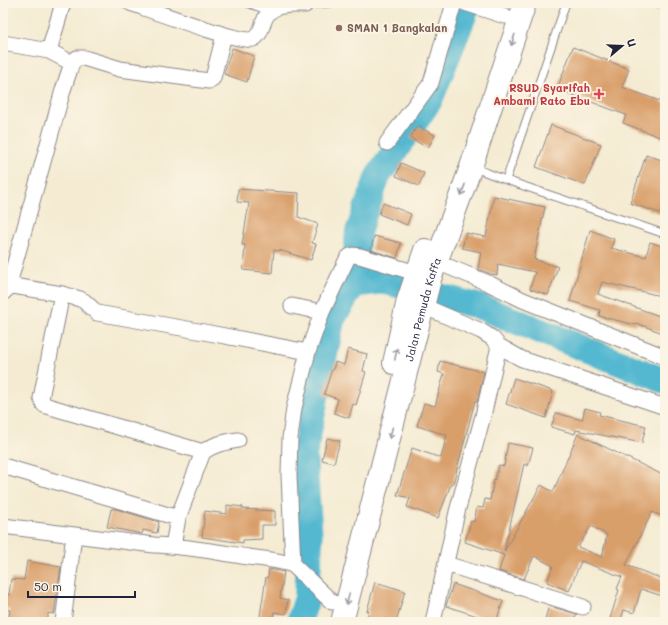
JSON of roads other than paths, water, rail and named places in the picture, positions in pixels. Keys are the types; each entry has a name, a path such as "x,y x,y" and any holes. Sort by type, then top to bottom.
{"highway":[{"name":"Jalan Pemuda Kaffa","path":"425,273 471,167 525,3"},
{"name":"Jalan Pemuda Kaffa","path":"342,622 398,378 425,273 459,157 508,9"},
{"name":"Jalan Pemuda Kaffa","path":"327,605 398,378"}],"street":[{"path":"49,51 63,3"},
{"path":"130,3 224,35 246,40 252,39 256,36 265,16 270,11 285,5 305,4"},
{"path":"387,143 431,83 454,3"},
{"path":"465,3 480,8 508,9"},
{"path":"5,291 62,90 72,63 77,58 84,58 120,69 209,81 213,78 224,35"},
{"path":"3,43 49,51 72,63"},
{"path":"296,568 289,475 290,438 294,408 308,352 322,312 347,259 350,256 357,255 425,273 488,283 530,303 665,357"},
{"path":"5,291 17,286 62,294 84,301 97,313 308,352"},
{"path":"62,294 41,398 44,405 203,452"},
{"path":"418,302 480,331 492,338 499,346 522,359 665,407"},
{"path":"292,306 322,312"},
{"path":"433,622 457,512 483,416 499,346"},
{"path":"173,546 178,518 203,452 220,443 238,440"},
{"path":"3,466 178,518"},
{"path":"3,526 154,545 173,546 288,563 296,568 327,605"},
{"path":"63,622 74,535"},
{"path":"446,564 583,607"}],"lane":[{"path":"247,3 270,11"},
{"path":"305,4 331,3"},
{"path":"506,180 566,3"},
{"path":"656,3 665,6"},
{"path":"471,167 665,234"}],"waterway":[{"path":"353,285 358,232 378,176 430,100 469,3"},
{"path":"299,622 307,598 310,540 304,455 332,320 353,285 382,281 478,306 665,381"}],"place":[{"name":"SMAN 1 Bangkalan","path":"339,28"},
{"name":"RSUD Syarifah Ambami Rato Ebu","path":"599,94"}]}
